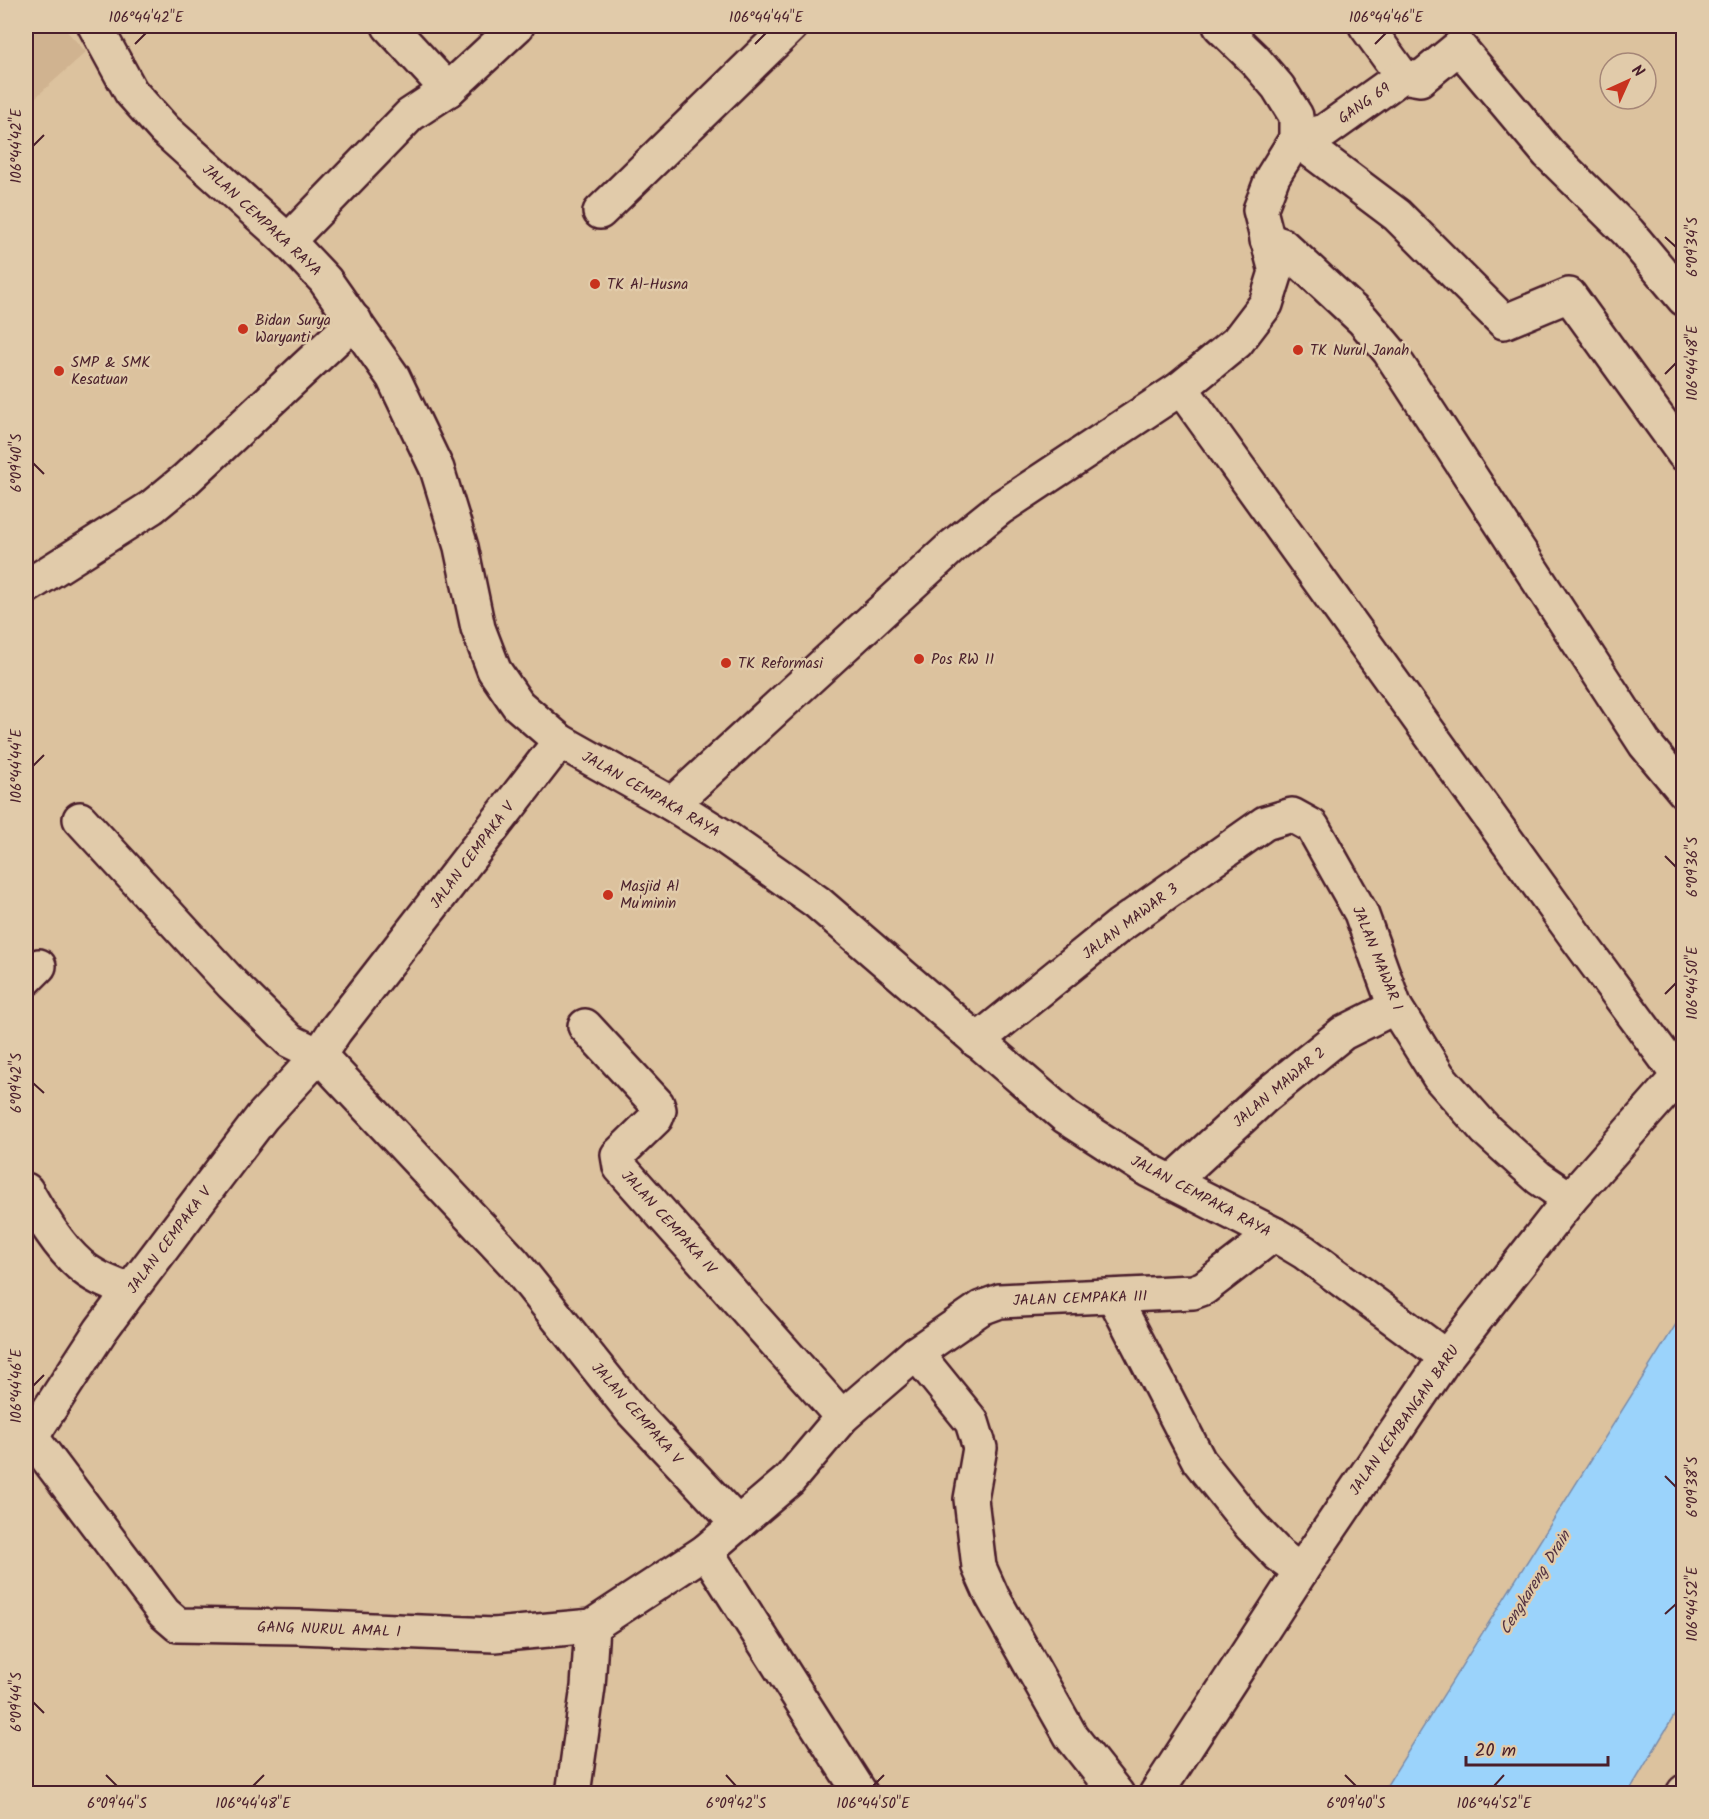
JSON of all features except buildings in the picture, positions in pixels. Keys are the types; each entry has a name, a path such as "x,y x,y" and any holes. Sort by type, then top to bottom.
{"street":[{"name":"JALAN CEMPAKA RAYA","path":"95,26 131,92 164,129 288,241 325,280 393,377 437,469 461,547 478,628 494,669 518,705 560,741 672,804 726,838 817,902 1066,1117 1148,1170 1274,1234 1304,1252 1446,1357"},
{"path":"389,26 448,90"},
{"path":"288,241 410,116 448,90 517,26"},
{"path":"600,212 791,26"},
{"path":"672,804 954,545 1000,508 1181,387 1237,342 1266,304 1276,272 1260,210 1273,176 1296,139 1296,116 1278,87 1220,26"},
{"path":"1366,26 1402,76"},
{"name":"GANG 69","path":"1296,139 1325,131 1402,76 1420,79 1459,47 1548,153 1628,232 1683,299"},
{"path":"1296,139 1397,215 1504,322 1569,295 1683,454"},
{"path":"1267,240 1282,245 1363,320 1389,351 1645,744 1683,791"},
{"path":"26,587 152,507 178,486 355,321"},
{"path":"1181,387 1574,934 1681,1072"},
{"name":"JALAN CEMPAKA V","path":"29,1433 101,1330 124,1289 262,1117 309,1050 335,1031 560,741"},
{"name":"JALAN MAWAR 3","path":"977,1041 1119,926 1265,823 1292,816"},
{"name":"JALAN MAWAR 1","path":"1292,816 1312,826 1361,913 1395,1007 1439,1077 1486,1130 1539,1178 1570,1199"},
{"name":"JALAN CEMPAKA V","path":"80,819 232,984 290,1041 309,1050 514,1263 631,1410 738,1524"},
{"name":"JALAN MAWAR 2","path":"1173,1181 1264,1097 1343,1033 1395,1007"},
{"name":"JALAN CEMPAKA IV","path":"585,1026 657,1104 659,1110 656,1118 618,1155 620,1167 842,1417"},
{"name":"JALAN KEMBANGAN BARU","path":"1156,1794 1301,1571 1446,1357 1570,1199 1681,1072"},
{"path":"26,1190 60,1245 81,1266 124,1289"},
{"name":"JALAN CEMPAKA III","path":"738,1524 789,1480 842,1417 916,1353 981,1308 1000,1301 1192,1292 1204,1288 1274,1234"},
{"path":"1114,1297 1199,1461 1250,1525 1279,1555 1301,1571"},
{"path":"916,1353 972,1422 980,1448 970,1499 979,1567 992,1596 1071,1736 1117,1794"},
{"name":"GANG NURUL AMAL 1","path":"29,1433 116,1552 164,1613 178,1624 494,1635 592,1626 706,1551"},
{"path":"738,1524 706,1551 861,1794"},
{"path":"573,1794 588,1687 592,1626"}],"shaded area":[{"path":"26,26 62,26 86,52 26,106"}],"water":[{"name":"Cengkareng Drain","path":"1683,1313 1683,1701 1628,1793 1382,1793"}],"place":[{"name":"TK Al-Husna","path":"595,284"},
{"name":"Bidan Surya Waryanti","path":"243,329"},
{"name":"TK Nurul Janah","path":"1298,350"},
{"name":"SMP & SMK Kesatuan","path":"59,371"},
{"name":"Pos RW 11","path":"919,659"},
{"name":"TK Reformasi","path":"726,663"},
{"name":"Masjid Al Mu'minin","path":"608,895"}]}
